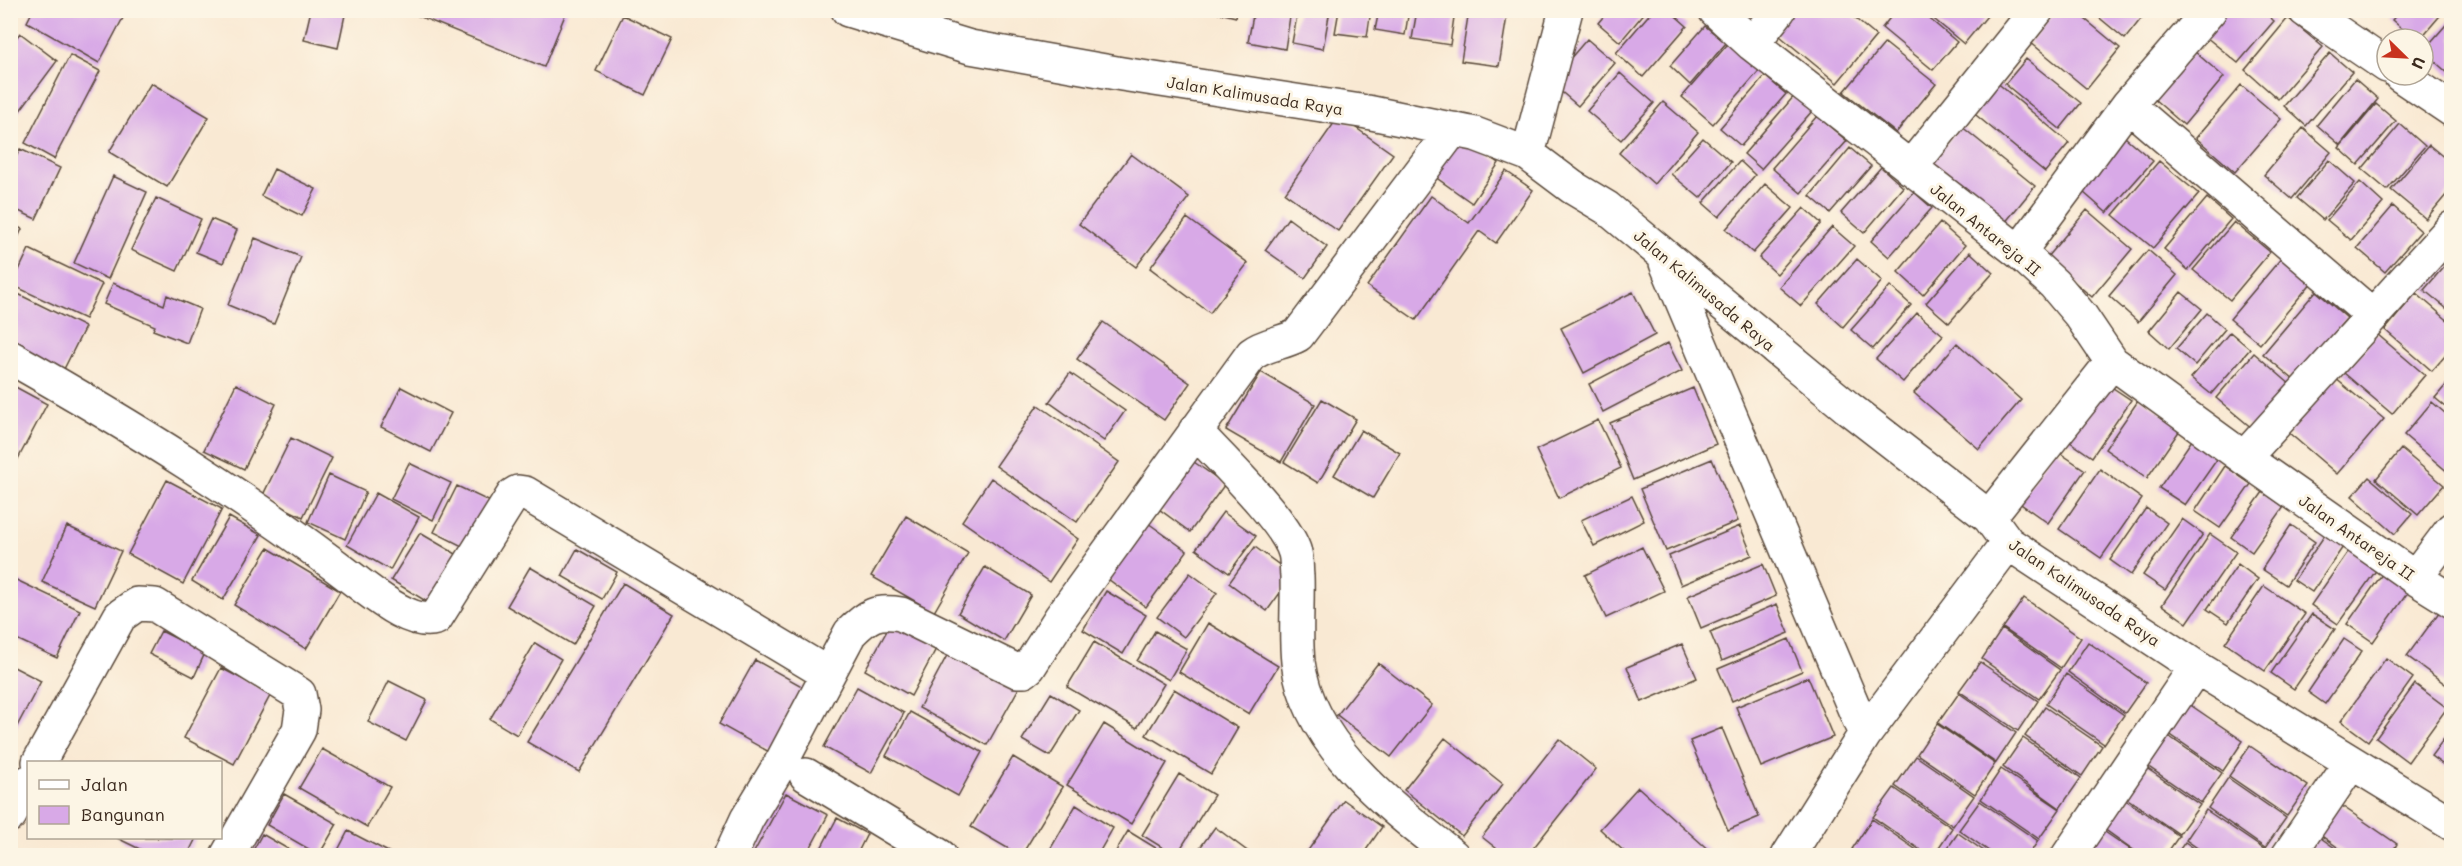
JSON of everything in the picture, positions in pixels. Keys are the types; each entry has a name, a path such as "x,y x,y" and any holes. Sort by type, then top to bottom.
{"street":[{"name":"Jalan Kalimusada Raya","path":"848,10 970,46 1122,74 1367,112 1475,134 1528,153 1572,187 1607,208 1998,530 2196,667 2451,824"},
{"path":"1528,153 1566,10"},
{"name":"Jalan Antareja II","path":"1715,10 1752,44 2019,252 2054,284 2081,316 2112,362 2244,458 2451,601"},
{"path":"1752,44 1779,10"},
{"path":"1910,168 2037,10"},
{"path":"2019,252 2128,105 2210,10"},
{"path":"2306,10 2375,58"},
{"path":"2417,87 2451,110"},
{"path":"2128,105 2372,315"},
{"path":"730,855 747,819 782,761 850,633 865,618 883,611 901,614 1017,671 1024,671 1252,354 1258,349 1290,340 1309,323 1453,129"},
{"path":"2244,458 2451,228"},
{"path":"1664,257 1865,734"},
{"path":"10,357 164,447 372,592 415,618 426,622 436,618 513,495 518,492 525,493 828,674"},
{"path":"1788,855 1998,530 2112,362"},
{"path":"1195,431 1283,528 1295,553 1298,660 1303,689 1315,715 1345,760 1379,795 1453,855"},
{"path":"2415,578 2451,529"},
{"path":"40,761 120,616 137,604 155,606 299,694 302,710 299,730 227,855"},
{"path":"2068,855 2196,667"},
{"path":"2288,855 2351,763"},
{"path":"806,775 940,855"},
{"path":"10,815 27,784"}],"building":[{"path":"33,10 114,10 124,16 99,63 27,22"},
{"path":"311,10 346,10 338,48 304,40"},
{"path":"404,10 567,10 544,67"},
{"path":"1207,10 1237,10 1236,17"},
{"path":"1254,10 1291,10 1285,49 1248,42"},
{"path":"1298,10 1330,10 1323,49 1292,43"},
{"path":"1339,10 1371,10 1367,37 1335,33"},
{"path":"1379,10 1409,10 1405,35 1375,30"},
{"path":"1417,10 1455,10 1450,45 1412,39"},
{"path":"1469,10 1508,10 1499,66 1461,61"},
{"path":"1609,10 1647,10 1620,42 1598,23"},
{"path":"1653,10 1669,10 1687,26 1643,77 1616,53"},
{"path":"1793,10 1845,10 1876,36 1837,83 1775,32"},
{"path":"1896,10 1919,10 1957,42 1933,70 1882,28"},
{"path":"1923,10 1992,10 1964,44"},
{"path":"2056,10 2074,10 2120,48 2087,89 2030,42"},
{"path":"2090,10 2148,10 2125,39"},
{"path":"2228,10 2262,10 2274,21 2238,63 2206,37"},
{"path":"2401,10 2445,10 2430,27 2400,27 2392,20"},
{"path":"623,15 672,39 645,95 596,71"},
{"path":"2288,18 2323,47 2278,99 2245,70"},
{"path":"2452,18 2452,73 2450,75 2435,62 2435,37"},
{"path":"1705,26 1726,43 1690,85 1670,66"},
{"path":"20,33 57,61 10,124 10,46"},
{"path":"1733,38 1764,65 1713,124 1682,97"},
{"path":"1587,39 1615,63 1578,106 1550,82"},
{"path":"1885,43 1936,84 1896,133 1844,92"},
{"path":"2194,51 2224,77 2184,125 2154,99"},
{"path":"2330,53 2352,72 2306,126 2284,106"},
{"path":"70,55 100,71 54,159 25,143"},
{"path":"2026,59 2081,103 2060,129 2005,84"},
{"path":"1620,73 1654,103 1621,140 1587,111"},
{"path":"1765,76 1786,94 1741,146 1720,128"},
{"path":"2355,79 2378,99 2340,145 2317,125"},
{"path":"1995,81 2069,143 2045,172 1971,111"},
{"path":"151,83 209,117 167,187 109,152"},
{"path":"2241,85 2281,119 2235,172 2196,138"},
{"path":"1795,95 1813,110 1761,169 1744,154"},
{"path":"1663,102 1698,132 1654,184 1619,153"},
{"path":"2376,104 2396,121 2358,165 2339,148"},
{"path":"1339,116 1393,154 1338,231 1285,193"},
{"path":"1817,116 1847,141 1801,193 1772,168"},
{"path":"2400,124 2425,146 2387,190 2362,169"},
{"path":"1961,126 2035,186 2004,224 1930,163"},
{"path":"2303,128 2331,152 2292,199 2264,175"},
{"path":"2119,132 2153,161 2107,213 2075,185"},
{"path":"1458,134 1499,163 1472,203 1431,174"},
{"path":"1703,138 1731,162 1700,198 1671,174"},
{"path":"2429,145 2452,164 2452,188 2426,219 2391,190"},
{"path":"1850,148 1871,166 1830,213 1810,196"},
{"path":"20,149 60,168 36,219 10,207 10,170"},
{"path":"1131,154 1189,197 1136,267 1079,224"},
{"path":"2329,160 2355,183 2323,220 2297,198"},
{"path":"1740,161 1755,175 1719,217 1703,203"},
{"path":"2159,161 2199,194 2153,248 2113,215"},
{"path":"1881,167 1903,187 1864,233 1841,213"},
{"path":"274,169 316,189 302,216 261,196"},
{"path":"1506,171 1533,190 1496,243 1479,231 1416,320 1367,286 1431,196 1469,223"},
{"path":"113,176 147,192 108,279 74,263"},
{"path":"2360,182 2383,203 2351,240 2327,220"},
{"path":"1765,184 1793,208 1753,253 1726,229"},
{"path":"1914,192 1932,208 1889,257 1871,241"},
{"path":"156,198 201,219 177,271 131,250"},
{"path":"2207,198 2231,219 2188,270 2164,249"},
{"path":"2393,206 2421,231 2385,272 2357,248"},
{"path":"1804,208 1821,223 1777,274 1759,258"},
{"path":"2087,210 2132,249 2092,297 2046,258"},
{"path":"1187,218 1248,263 1210,313 1150,268"},
{"path":"1288,218 1327,247 1305,278 1265,250"},
{"path":"211,219 237,230 223,263 196,252"},
{"path":"2234,222 2270,252 2230,300 2193,270"},
{"path":"10,223 22,229 10,254"},
{"path":"1940,223 1965,245 1923,295 1898,272"},
{"path":"1832,227 1854,246 1801,306 1779,287"},
{"path":"255,238 301,257 274,324 228,305"},
{"path":"29,249 102,284 85,319 12,285"},
{"path":"2148,250 2177,275 2138,322 2109,296"},
{"path":"1970,252 1993,273 1949,323 1926,303"},
{"path":"2283,256 2313,281 2260,344 2230,319"},
{"path":"2452,257 2452,313 2424,290"},
{"path":"1857,259 1882,281 1843,327 1818,304"},
{"path":"113,283 164,305 167,295 200,309 187,343 153,330 155,326 104,304"},
{"path":"1890,286 1911,305 1873,349 1851,330"},
{"path":"10,290 85,327 61,375 10,349"},
{"path":"2316,291 2347,318 2294,380 2263,354"},
{"path":"1633,292 1655,335 1584,373 1561,328"},
{"path":"2181,292 2202,309 2169,349 2149,331"},
{"path":"2416,293 2452,324 2452,348 2432,371 2385,330"},
{"path":"1917,313 1943,335 1903,382 1876,359"},
{"path":"2207,313 2225,329 2195,365 2176,349"},
{"path":"1103,322 1190,383 1164,420 1077,359"},
{"path":"2230,332 2250,349 2211,394 2191,378"},
{"path":"2377,334 2425,375 2392,414 2344,373"},
{"path":"1668,343 1682,371 1603,412 1589,384"},
{"path":"1957,343 2021,400 1979,449 1914,393"},
{"path":"2254,353 2291,385 2253,429 2216,398"},
{"path":"1261,372 1315,404 1281,462 1226,430"},
{"path":"1070,373 1125,411 1104,441 1049,402"},
{"path":"2335,378 2384,419 2337,474 2289,433"},
{"path":"2452,378 2452,412 2435,398"},
{"path":"2101,380 2131,400 2092,457 2063,437"},
{"path":"10,384 47,404 10,474"},
{"path":"236,384 276,404 244,469 204,450"},
{"path":"401,387 451,413 431,452 381,427"},
{"path":"1693,388 1716,444 1633,480 1610,423"},
{"path":"2140,398 2182,427 2147,478 2105,449"},
{"path":"1322,399 1356,419 1318,483 1284,462"},
{"path":"2432,402 2452,419 2452,471 2449,473 2404,435"},
{"path":"1038,405 1119,462 1077,522 996,466"},
{"path":"1598,420 1621,468 1559,498 1536,450"},
{"path":"1361,430 1400,453 1373,498 1334,475"},
{"path":"291,438 332,458 303,517 262,497"},
{"path":"2192,440 2218,458 2185,505 2159,488"},
{"path":"2054,449 2085,470 2048,523 2018,502"},
{"path":"2401,449 2444,485 2418,515 2376,479"},
{"path":"1712,459 1738,521 1666,551 1640,489"},
{"path":"1194,462 1225,484 1190,532 1159,509"},
{"path":"409,463 451,483 433,520 391,499"},
{"path":"2225,466 2251,484 2220,528 2195,511"},
{"path":"2100,469 2142,499 2101,558 2059,529"},
{"path":"329,475 366,492 345,539 308,522"},
{"path":"2369,477 2412,514 2395,534 2352,496"},
{"path":"991,478 1078,539 1049,582 962,521"},
{"path":"167,480 222,509 183,584 128,554"},
{"path":"457,486 495,504 472,551 434,532"},
{"path":"2263,492 2284,507 2252,552 2231,537"},
{"path":"376,493 419,517 390,570 347,545"},
{"path":"1632,496 1644,521 1594,546 1581,520"},
{"path":"2146,508 2167,523 2131,575 2110,560"},
{"path":"1223,512 1256,536 1229,573 1196,549"},
{"path":"906,516 968,553 934,612 871,576"},
{"path":"229,517 261,535 223,600 192,581"},
{"path":"2182,519 2203,534 2165,590 2143,575"},
{"path":"1148,523 1187,551 1146,607 1108,579"},
{"path":"2291,525 2315,542 2286,585 2262,569"},
{"path":"67,526 121,551 95,606 42,582"},
{"path":"1740,526 1752,555 1681,585 1669,556"},
{"path":"2327,532 2345,544 2312,592 2294,580"},
{"path":"420,533 463,558 434,606 391,580"},
{"path":"2210,534 2236,552 2187,623 2162,605"},
{"path":"2352,546 2380,565 2338,624 2311,605"},
{"path":"1255,547 1293,575 1267,611 1229,583"},
{"path":"1642,547 1664,591 1606,618 1585,575"},
{"path":"268,548 340,591 306,649 234,605"},
{"path":"577,549 617,572 602,599 562,576"},
{"path":"1763,564 1776,596 1701,628 1688,596"},
{"path":"2238,564 2258,579 2228,623 2207,609"},
{"path":"530,567 596,606 573,645 507,606"},
{"path":"985,567 1031,595 1004,641 958,613"},
{"path":"2387,567 2413,585 2373,642 2347,624"},
{"path":"1190,573 1217,593 1184,637 1157,617"},
{"path":"10,577 80,610 57,658 10,636"},
{"path":"623,583 674,614 579,772 527,742"},
{"path":"2264,586 2305,614 2265,671 2225,643"},
{"path":"1106,591 1146,615 1123,654 1083,630"},
{"path":"2024,598 2081,638 2061,668 2003,628"},
{"path":"1777,604 1789,633 1722,661 1710,632"},
{"path":"2445,604 2452,609 2452,682 2448,686 2407,656"},
{"path":"2312,614 2335,629 2294,689 2271,673"},
{"path":"893,620 938,645 911,696 865,670"},
{"path":"1208,623 1278,666 1249,714 1179,672"},
{"path":"2002,629 2060,670 2039,699 1982,659"},
{"path":"161,631 205,653 194,677 149,654"},
{"path":"1155,631 1187,649 1169,680 1137,661"},
{"path":"1789,639 1802,671 1732,701 1718,669"},
{"path":"2344,639 2362,651 2325,704 2308,692"},
{"path":"1094,642 1164,684 1137,728 1067,687"},
{"path":"2088,642 2146,683 2125,713 2068,672"},
{"path":"535,643 561,659 517,735 490,719"},
{"path":"1682,644 1697,678 1642,702 1627,667"},
{"path":"951,648 1020,686 987,745 919,708"},
{"path":"2386,658 2413,678 2368,741 2341,721"},
{"path":"755,660 807,689 771,753 719,724"},
{"path":"1980,662 2038,701 2018,731 1959,691"},
{"path":"1378,663 1432,705 1391,757 1337,715"},
{"path":"10,665 41,681 15,730 10,727"},
{"path":"221,668 271,694 234,764 184,738"},
{"path":"2066,674 2124,715 2104,744 2046,704"},
{"path":"1808,677 1833,737 1761,767 1736,707"},
{"path":"389,681 427,700 406,741 368,722"},
{"path":"2415,684 2447,708 2408,762 2376,738"},
{"path":"857,687 904,713 871,773 824,747"},
{"path":"1174,689 1238,728 1211,774 1146,735"},
{"path":"1051,693 1079,710 1050,756 1022,740"},
{"path":"1959,693 2016,733 1996,763 1938,723"},
{"path":"2186,702 2243,741 2223,771 2165,731"},
{"path":"2045,707 2102,746 2082,776 2025,736"},
{"path":"910,712 982,752 958,796 886,756"},
{"path":"1104,724 1167,763 1131,824 1067,785"},
{"path":"1937,724 1995,764 1975,794 1917,754"},
{"path":"1722,728 1759,817 1728,830 1690,741"},
{"path":"2452,728 2452,771 2431,756"},
{"path":"2164,733 2222,773 2201,803 2143,763"},
{"path":"1445,738 1503,784 1462,836 1404,790"},
{"path":"2023,738 2081,778 2060,808 2003,767"},
{"path":"1559,739 1596,769 1527,856 1506,856 1482,837"},
{"path":"2250,746 2308,786 2287,816 2229,776"},
{"path":"322,749 390,787 367,827 299,788"},
{"path":"1916,756 1974,796 1953,826 1895,786"},
{"path":"1013,757 1063,787 1021,856 971,827"},
{"path":"2142,765 2200,805 2179,834 2122,795"},
{"path":"2001,769 2060,809 2039,839 1981,799"},
{"path":"1179,774 1214,795 1176,856 1142,835"},
{"path":"2228,778 2286,818 2265,848 2208,808"},
{"path":"1638,787 1711,852 1708,856 1629,856 1600,829"},
{"path":"1894,788 1952,828 1933,856 1929,856 1873,817"},
{"path":"786,793 828,815 806,856 752,856"},
{"path":"284,794 337,824 319,855 267,825"},
{"path":"2121,797 2179,836 2165,856 2142,856 2100,826"},
{"path":"1344,800 1382,827 1362,856 1304,856"},
{"path":"1980,801 2038,841 2028,856 1996,856 1959,830"},
{"path":"2339,804 2397,844 2390,856 2350,856 2319,834"},
{"path":"1076,805 1113,828 1097,856 1051,856 1048,853"},
{"path":"2206,810 2265,850 2261,856 2209,856 2186,840"},
{"path":"837,818 867,834 856,856 817,856"},
{"path":"1872,819 1925,856 1862,856 1852,849"},
{"path":"1215,827 1254,856 1194,856"},
{"path":"2099,828 2140,856 2080,856"},
{"path":"348,831 396,856 335,856"},
{"path":"1128,831 1169,856 1113,856"},
{"path":"1958,833 1991,856 1942,856"},
{"path":"262,834 300,856 250,856"},
{"path":"2318,836 2346,856 2304,856"},
{"path":"119,839 196,839 187,856 154,856"},
{"path":"2185,842 2205,856 2175,856"}]}
